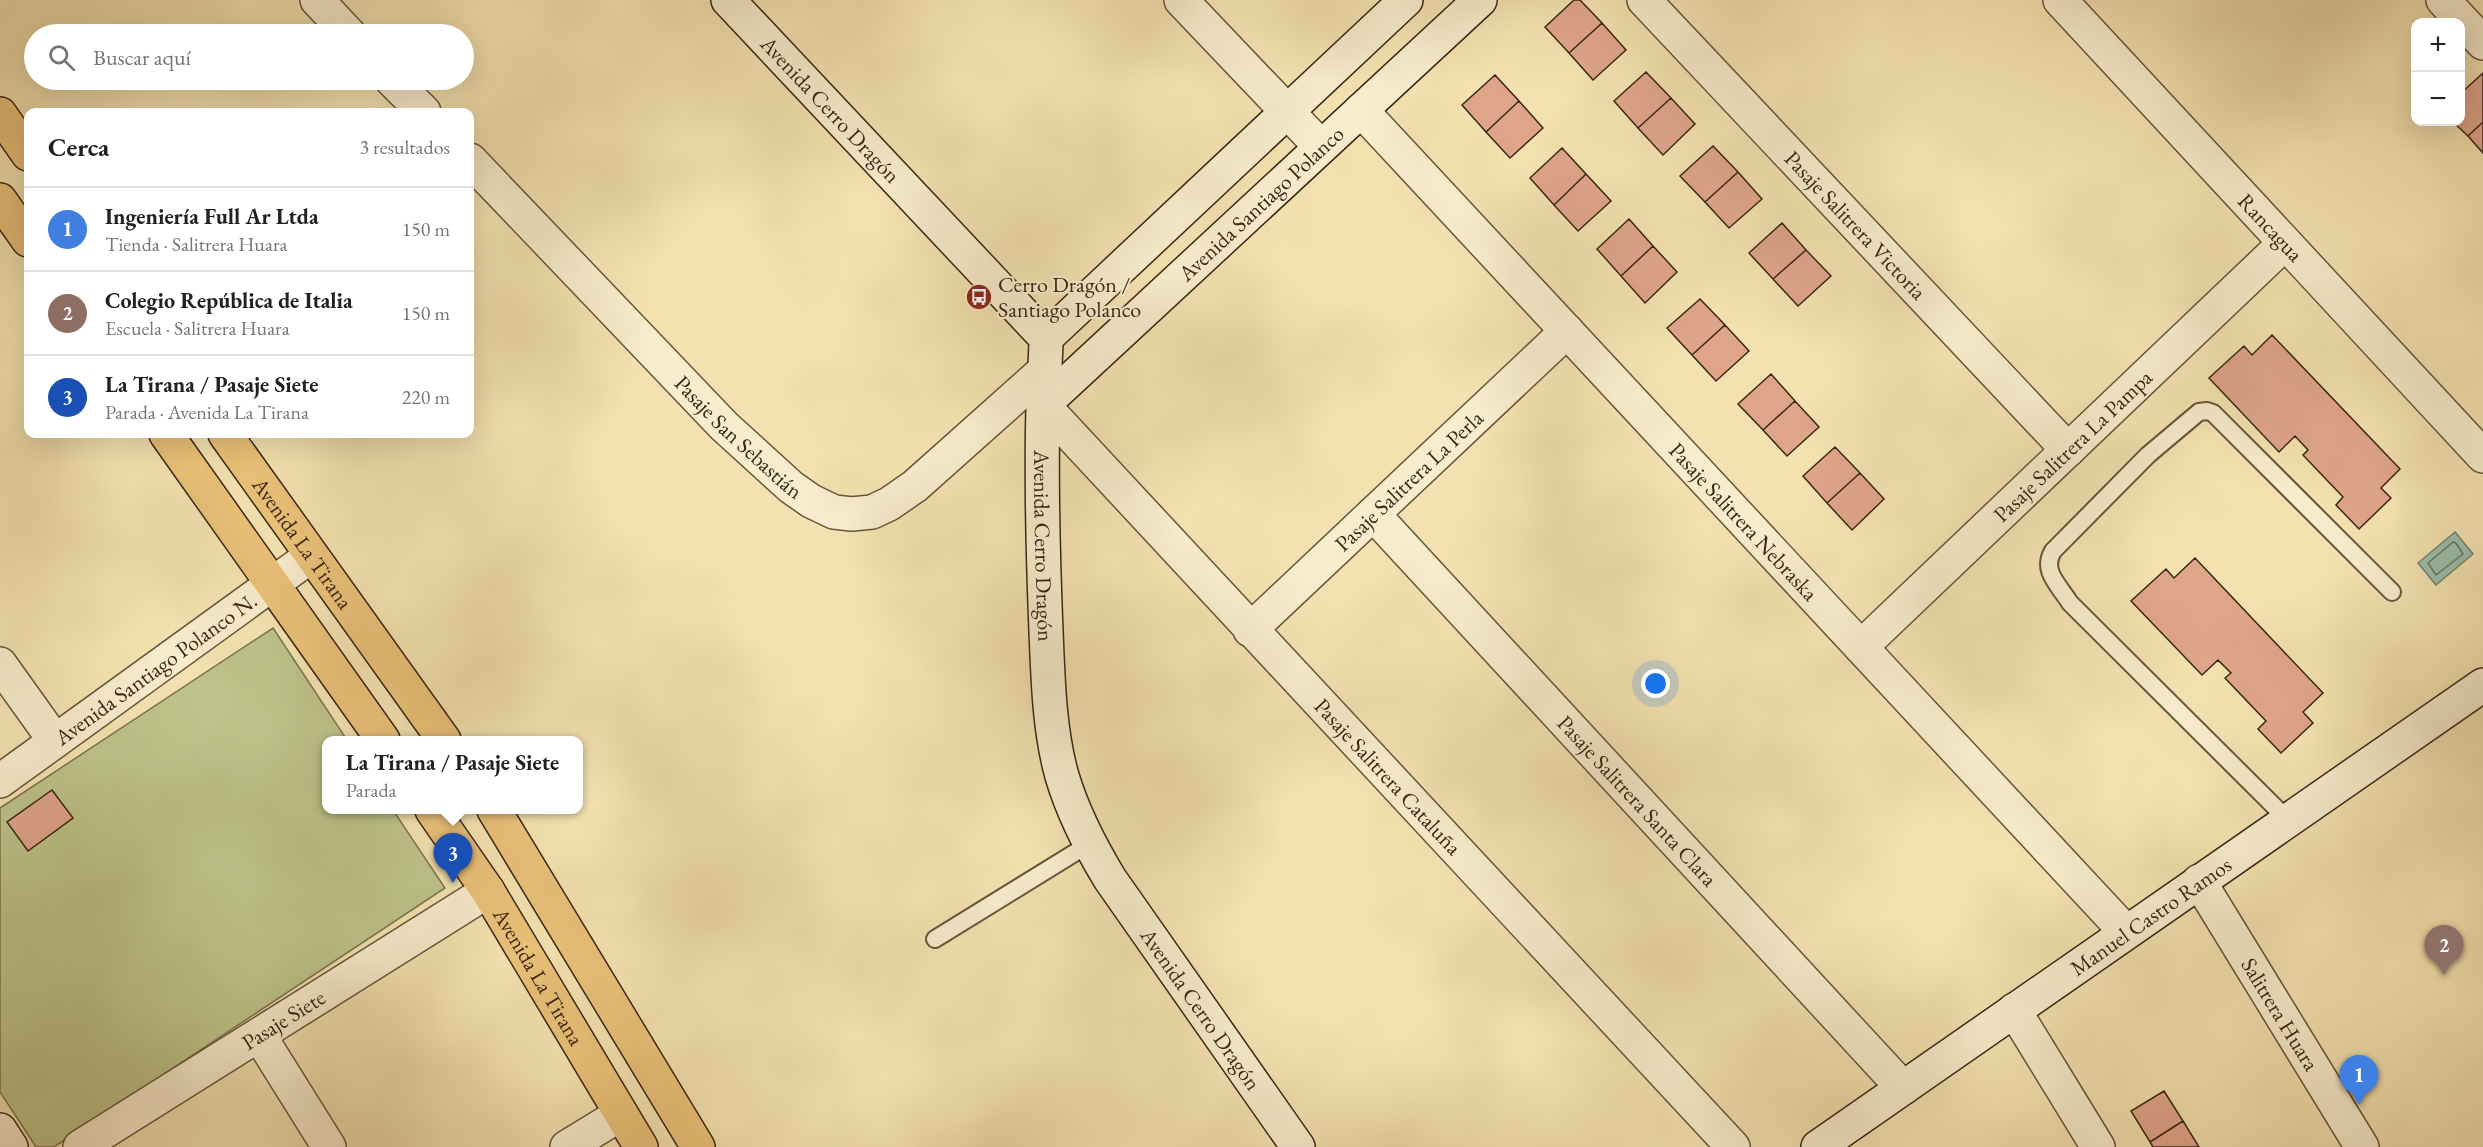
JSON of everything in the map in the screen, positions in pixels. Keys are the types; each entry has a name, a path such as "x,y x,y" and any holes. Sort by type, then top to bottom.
{"highway":[{"path":"0,114 24,148"},
{"path":"0,200 24,234"},
{"path":"169,438 379,736"},
{"name":"Avenida La Tirana","path":"228,438 440,736"},
{"name":"Avenida La Tirana","path":"435,814 488,891 641,1147"},
{"path":"496,814 698,1147"}],"street":[{"path":"316,0 339,24"},
{"name":"Avenida Cerro Dragón","path":"728,0 1046,338 1046,370 1042,405 1048,674 1055,737 1065,784 1089,844 1110,879 1298,1147"},
{"path":"1181,0 1322,147"},
{"path":"1046,338 1406,0"},
{"name":"Avenida Santiago Polanco","path":"1042,405 1480,0"},
{"name":"Pasaje Salitrera Victoria","path":"1644,0 2068,450"},
{"name":"Rancagua","path":"2060,0 2483,456"},
{"path":"2443,0 2483,43"},
{"path":"402,90 420,108"},
{"name":"Pasaje Salitrera Nebraska","path":"1361,110 2127,932"},
{"name":"Pasaje San Sebastián","path":"474,164 724,426 791,487 811,501 834,512 852,514 872,512 889,504 915,486 1046,370"},
{"name":"Pasaje Salitrera La Pampa","path":"1861,647 2285,243"},
{"name":"Pasaje Salitrera La Perla","path":"1250,630 1567,331"},
{"name":"Pasaje Salitrera Cataluña","path":"1042,405 1733,1147"},
{"name":"Pasaje Salitrera Santa Clara","path":"1373,514 1903,1088"},
{"name":"Avenida Santiago Polanco N.","path":"0,781 311,556"},
{"path":"0,664 55,741"},
{"name":"Manuel Castro Ramos","path":"1835,1142 1903,1088 2483,685"},
{"name":"Salitrera Huara","path":"2199,881 2362,1147"},
{"name":"Pasaje Siete","path":"80,1147 488,891"},
{"path":"2014,1010 2098,1147"},
{"path":"259,1035 328,1147"},
{"path":"567,1147 621,1114"},
{"path":"0,1130 11,1147"}],"lane":[{"path":"2289,821 2070,603 2048,570 2047,561 2053,551 2148,455 2199,412 2207,411 2392,592"},
{"path":"935,939 1089,844"}],"green space":[{"path":"273,628 344,736 322,736 322,814 396,814 445,888 54,1147 36,1147 0,1092 0,808"}],"water":[{"path":"2455,532 2473,554 2436,585 2418,563"}],"building":[{"path":"1574,0 1580,0 1602,23 1569,53 1545,27"},
{"path":"1602,23 1626,50 1593,80 1569,53"},
{"path":"1646,72 1671,98 1638,128 1614,101"},
{"path":"2483,73 2483,122 2468,136 2457,126 2465,126 2465,89"},
{"path":"1495,75 1519,101 1486,132 1462,105"},
{"path":"1671,98 1695,124 1663,155 1638,128"},
{"path":"1519,101 1543,128 1510,158 1486,132"},
{"path":"2483,122 2483,153 2468,136"},
{"path":"1713,146 1738,172 1705,202 1680,176"},
{"path":"1562,148 1586,174 1554,205 1530,178"},
{"path":"1738,172 1762,199 1729,228 1705,202"},
{"path":"1586,174 1611,201 1578,231 1554,205"},
{"path":"1629,219 1653,246 1621,276 1597,249"},
{"path":"1782,223 1806,250 1773,279 1749,253"},
{"path":"1653,246 1677,272 1645,303 1621,276"},
{"path":"1806,250 1831,276 1798,306 1773,279"},
{"path":"1700,299 1725,325 1692,355 1667,328"},
{"path":"1725,325 1749,351 1716,381 1692,355"},
{"path":"2272,335 2400,469 2381,488 2391,498 2359,529 2336,505 2343,497 2303,455 2308,450 2295,436 2279,452 2209,378 2244,346 2252,355"},
{"path":"1771,374 1795,401 1763,430 1738,404"},
{"path":"1795,401 1819,427 1787,456 1763,430"},
{"path":"1835,447 1860,473 1827,503 1803,476"},
{"path":"1860,473 1884,499 1852,530 1827,503"},
{"path":"2195,558 2323,693 2303,712 2313,723 2281,753 2258,729 2266,721 2225,678 2231,673 2218,660 2202,675 2131,601 2166,569 2174,578"},
{"path":"52,790 73,818 28,851 7,822"},
{"path":"2164,1091 2183,1121 2150,1142 2131,1111"},
{"path":"2183,1121 2199,1147 2153,1147 2150,1142"}],"place":[{"name":"Cerro Dragón / Santiago Polanco","path":"979,297"},
{"name":"La Tirana / Pasaje Siete","path":"453,883"},
{"name":"Colegio República de Italia","path":"2444,975"},
{"name":"Ingeniería Full Ar Ltda","path":"2359,1105"}]}
